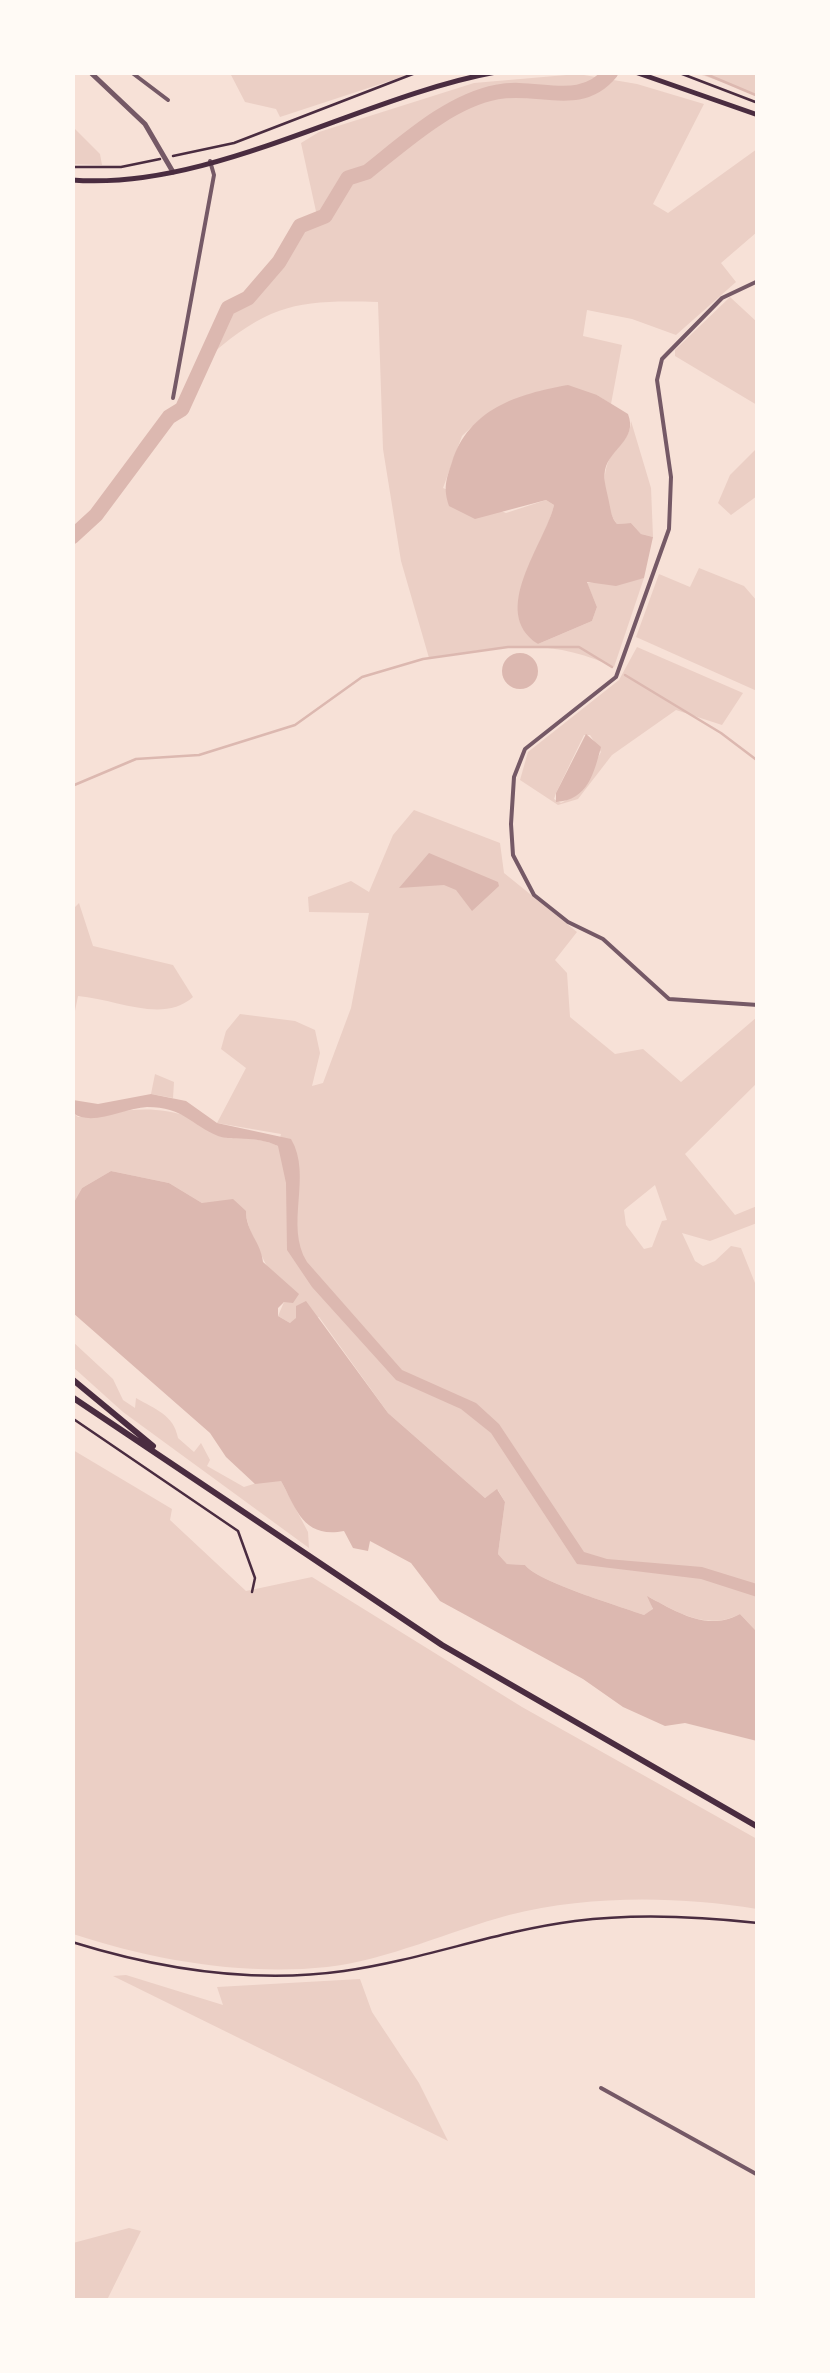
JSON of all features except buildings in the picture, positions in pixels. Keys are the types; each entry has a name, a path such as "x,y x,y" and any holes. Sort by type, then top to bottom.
{"highway":[{"path":"72,1379 177,1466"},
{"path":"72,1397 301,1554 442,1644 758,1828"}],"main road":[{"path":"72,180 111,181 173,172 496,72"},
{"path":"635,72 758,115"}],"street":[{"path":"90,72 145,124 168,157 173,172"},
{"path":"131,72 168,100"},
{"path":"173,398 214,175 210,161"},
{"path":"758,281 722,298 662,360 657,380 671,477 669,528 616,677 525,749 514,777 511,824 513,856 534,896 568,922 603,939 660,993 695,1004 758,1005"},
{"path":"602,2088 758,2175"}],"path":[{"path":"72,167 121,167 234,143 418,72"},
{"path":"677,72 758,103"},
{"path":"72,1418 238,1530 254,1578 252,1592"},
{"path":"72,1942 162,1966 278,1975 341,1972 572,1921 638,1916 758,1922"}],"shaded area":[{"path":"230,73 414,73 280,117 276,109 245,102"},
{"path":"696,73 757,73 757,94"},
{"path":"578,74 637,84 704,104 653,204 668,213 757,149 757,232 721,263 736,282 676,335 632,319 587,310 583,336 622,345 611,404 597,395 480,419 462,436 443,488 506,513 546,500 554,505 520,594 525,628 538,644 592,621 597,607 587,583 644,578 614,667 589,657 545,648 501,648 429,658 401,561 383,449 378,302 328,302 289,308 253,324 212,354 212,330 221,313 261,280 298,225 317,216 301,143 319,132 474,83"},
{"path":"73,127 100,154 102,165 73,164"},
{"path":"730,297 757,322 757,405 675,356 675,350"},
{"path":"568,385 597,395 628,414 629,431 608,462 606,486 617,524 631,523 641,534 653,537 644,578 616,586 587,582 597,607 592,621 538,644 524,630 518,614 519,596 554,505 546,500 475,519 449,506 446,484 460,444 483,417 513,399"},
{"path":"631,421 651,488 653,537 641,534 631,523 617,524 607,500 608,462 627,436"},
{"path":"757,448 757,496 731,515 718,503 730,475"},
{"path":"699,568 744,586 757,601 757,691 636,637 659,574 690,587"},
{"path":"637,647 743,693 722,725 676,710 612,755 578,799 558,805 520,780 528,752 619,680","holes":["584,735 590,735 601,752 584,787 561,803 554,799 556,793"]},
{"path":"520,653 533,658 538,671 533,684 520,689 507,684 502,671 507,658"},
{"path":"586,734 601,747 592,775 576,796 556,802 556,793"},
{"path":"414,810 500,843 504,873 577,932 555,960 567,973 570,1017 615,1054 643,1049 681,1082 757,1017 757,1083 685,1154 735,1215 757,1206 757,1223 710,1241 682,1233 695,1261 703,1266 731,1246 741,1248 757,1288 757,1632 740,1614 716,1621 693,1618 649,1597 653,1610 644,1615 562,1586 525,1565 507,1564 498,1554 505,1502 498,1490 485,1498 388,1413 319,1317 290,1323 278,1316 284,1302 246,1212 202,1203 169,1183 111,1171 82,1188 73,1204 73,1113 78,1117 161,1110 189,1117 219,1135 278,1146 281,1134 217,1123 246,1068 221,1049 226,1031 240,1014 295,1021 315,1030 320,1053 312,1086 323,1083 351,1008 369,913 309,912 308,897 351,881 369,892 393,835","holes":["655,1185 667,1220 662,1221 652,1247 644,1249 626,1225 624,1210"]},
{"path":"429,853 498,882 499,886 472,911 456,890 444,885 399,888"},
{"path":"79,903 93,946 173,965 193,997 168,1009 153,1009 78,996 73,1021 73,909"},
{"path":"155,1074 174,1082 173,1098 151,1094"},
{"path":"151,1094 186,1101 217,1123 291,1139 300,1169 298,1232 307,1262 402,1370 476,1403 499,1424 584,1552 607,1559 702,1567 757,1584 757,1597 701,1579 577,1564 491,1433 461,1409 396,1380 312,1287 287,1250 286,1183 278,1146 261,1140 218,1136 179,1113 160,1108 138,1108 89,1118 73,1113 73,1100 98,1104"},
{"path":"111,1171 169,1183 202,1203 233,1199 246,1211 263,1262 299,1294 293,1303 284,1302 278,1308 278,1316 290,1323 296,1318 296,1306 306,1301 388,1413 485,1498 497,1489 505,1502 498,1554 507,1564 525,1565 562,1586 644,1615 653,1609 647,1596 692,1618 716,1621 740,1614 757,1632 757,1741 685,1723 665,1726 623,1707 583,1679 440,1601 411,1563 370,1541 368,1551 353,1548 344,1531 330,1532 310,1526 281,1481 255,1484 226,1457 210,1433 73,1313 73,1204 82,1188"},
{"path":"72,1341 113,1379 123,1400 135,1408 136,1398 163,1414 178,1438 194,1452 201,1443 210,1460 207,1466 244,1487 266,1480 281,1481 308,1532 309,1548 123,1412 73,1367"},
{"path":"73,1450 172,1509 170,1520 246,1591 312,1577 522,1707 757,1839 757,1909 665,1900 601,1901 539,1908 373,1958 295,1969 198,1964 73,1934"},
{"path":"126,1975 223,2005 217,1987 360,1979 372,2012 419,2083 448,2141 113,1976"},
{"path":"129,2228 141,2231 107,2300 73,2300 73,2243"}],"waterway":[{"path":"72,537 96,515 169,417 182,409 228,308 248,298 279,262 300,226 325,216 348,178 367,172 428,125 479,97 513,90 572,93 586,90 611,72"},
{"path":"701,72 758,96"},
{"path":"72,786 136,759 199,755 295,725 362,677 423,659 508,647 579,647 612,667"},
{"path":"625,675 721,733 758,761"}]}
